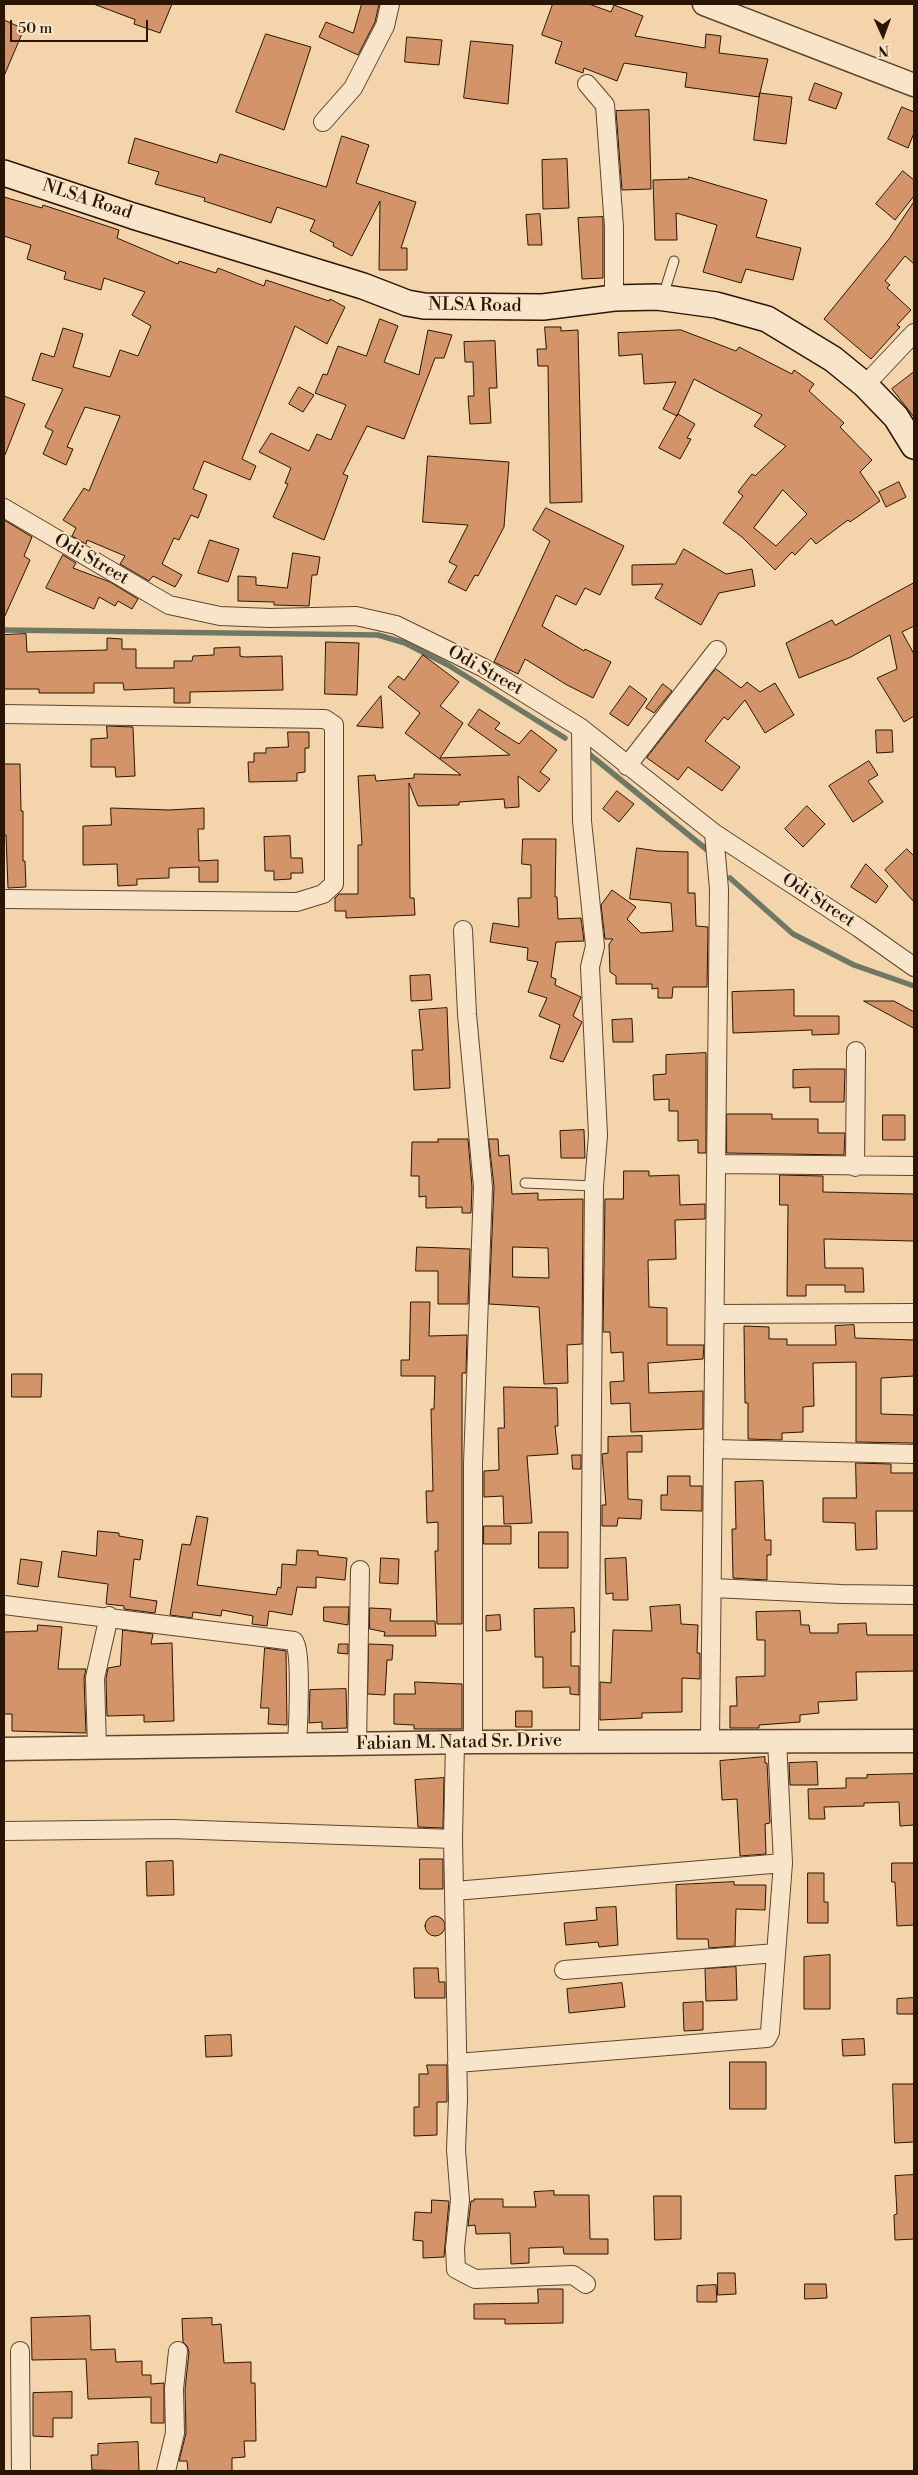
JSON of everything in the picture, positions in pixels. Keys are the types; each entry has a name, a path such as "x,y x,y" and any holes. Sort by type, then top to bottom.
{"main road":[{"name":"NLSA Road","path":"4,173 133,216 362,286 407,303 424,306 543,307 614,298 663,298 716,305 767,319 833,359 865,385 896,417 914,446"}],"street":[{"path":"323,122 353,88 385,26 390,4"},
{"path":"704,4 914,85"},
{"path":"587,84 605,105 614,227 614,298"},
{"path":"865,385 914,332"},
{"name":"Odi Street","path":"4,508 169,605 220,616 270,618 356,616 396,624 484,668 581,728 714,833 914,966"},
{"path":"627,766 717,650"},
{"path":"4,714 325,718 334,725 334,884 323,894 297,902 4,899"},
{"path":"581,728 582,821 595,946 592,952 590,967 598,1135 594,1186 589,1741"},
{"path":"710,1740 720,889 714,833"},
{"path":"464,930 467,1014 483,1187 464,1742 453,1839 457,2063 456,2150 460,2200 455,2248 456,2269 475,2279 573,2274 586,2284"},
{"path":"855,1167 856,1051"},
{"path":"718,1164 855,1167 914,1166"},
{"path":"716,1314 914,1314"},
{"path":"714,1449 914,1454"},
{"path":"357,1744 360,1570"},
{"path":"713,1588 841,1594 914,1595"},
{"path":"4,1605 109,1616 294,1641 298,1645 297,1745"},
{"path":"97,1748 95,1678 109,1616"},
{"path":"457,2063 767,2038 770,2032 783,1863 777,1740"},
{"name":"Fabian M. Natad Sr. Drive","path":"4,1749 464,1742 914,1741"},
{"path":"4,1831 172,1830 453,1839"},
{"path":"455,1891 783,1863"},
{"path":"564,1970 776,1953"},
{"path":"20,2351 21,2471"},
{"path":"166,2471 175,2433 174,2388 178,2351"}],"lane":[{"path":"663,298 674,261"},
{"path":"526,1184 594,1186"}],"building":[{"path":"94,4 172,4 160,33 134,24 135,20"},
{"path":"362,4 379,4 375,22 358,55 319,37 326,22 353,33"},
{"path":"553,4 589,4 611,12 614,5 643,16 635,36 705,48 706,34 721,36 719,53 768,59 759,97 685,87 687,73 624,63 617,81 584,68 583,73 555,63 562,42 542,35"},
{"path":"4,20 24,29 4,76"},
{"path":"266,34 311,47 284,130 236,112"},
{"path":"407,37 442,40 439,65 405,62"},
{"path":"471,41 513,45 508,104 464,98"},
{"path":"815,83 842,93 836,109 809,100"},
{"path":"760,93 792,97 786,144 754,140"},
{"path":"902,107 914,112 914,133 908,148 888,139"},
{"path":"649,110 651,189 622,190 616,111"},
{"path":"342,136 369,145 356,183 416,202 401,248 407,248 407,270 379,270 380,201 352,256 333,246 334,243 310,231 315,220 277,207 271,223 204,201 205,198 155,184 159,172 128,163 135,138 217,163 220,154 326,187"},
{"path":"567,159 569,208 543,209 542,160"},
{"path":"903,171 914,180 914,196 895,220 876,204"},
{"path":"689,177 767,200 756,237 801,248 793,280 746,269 741,283 703,272 717,225 676,213 677,240 655,240 653,180 688,179"},
{"path":"4,197 42,208 43,205 119,230 117,238 178,264 179,261 216,273 218,268 264,286 266,280 329,301 330,299 345,307 327,344 295,326 242,459 256,466 250,480 204,461 193,489 207,495 198,518 191,515 179,540 174,538 162,564 182,575 175,587 153,576 149,581 120,564 125,556 87,540 86,544 72,536 76,528 63,520 84,488 89,491 120,416 85,407 67,447 73,449 66,465 43,454 53,431 45,427 63,389 32,380 41,353 54,357 63,328 83,334 73,367 110,377 120,350 138,356 151,326 132,315 145,292 104,278 101,290 64,279 66,272 27,259 31,245 4,236"},
{"path":"914,202 914,264 905,256 885,281 890,285 887,288 911,310 897,325 900,327 871,359 824,319 889,239"},
{"path":"540,214 542,245 528,245 526,215"},
{"path":"603,217 603,278 582,279 578,218"},
{"path":"380,319 398,326 384,362 419,375 428,330 452,335 444,358 435,358 404,439 367,426 343,474 348,476 324,540 273,517 288,484 285,483 291,468 259,452 271,433 309,451 317,434 331,440 346,405 315,393 323,374 327,375 338,346 366,356"},
{"path":"545,327 561,327 561,331 578,330 582,502 550,503 548,366 538,366 537,349 546,349"},
{"path":"681,330 736,351 739,347 792,374 794,370 814,384 809,391 844,423 840,427 872,460 860,472 880,501 850,522 848,520 816,544 811,538 795,555 792,552 775,570 742,537 723,523 743,496 738,492 752,474 755,476 786,446 754,426 762,415 694,379 677,416 663,409 676,382 644,384 642,354 619,356 618,333","holes":["783,490 807,514 776,546 754,528"]},
{"path":"495,341 497,388 489,388 491,423 470,424 468,396 474,396 473,362 465,362 464,342"},
{"path":"914,372 914,417 892,389"},
{"path":"299,387 314,395 303,412 289,404"},
{"path":"4,396 25,404 5,455 4,455"},
{"path":"678,414 695,424 687,438 691,439 680,459 659,448"},
{"path":"428,456 509,462 504,527 478,576 475,575 466,591 448,582 457,566 449,562 468,525 423,522"},
{"path":"899,482 906,497 886,507 879,492"},
{"path":"546,508 624,546 600,595 585,588 576,605 556,595 542,626 584,651 585,649 611,662 593,698 567,685 525,659 518,674 494,662 550,541 533,530"},
{"path":"4,520 32,537 24,556 30,560 4,618"},
{"path":"210,540 239,549 228,582 198,573"},
{"path":"684,549 726,574 752,569 755,586 719,593 701,625 655,598 663,584 632,585 632,565 675,564"},
{"path":"293,553 320,557 317,575 312,575 309,606 274,605 274,602 238,601 238,576 256,577 256,585 287,588"},
{"path":"63,555 76,563 73,568 110,582 138,599 132,609 118,601 115,606 99,597 94,609 46,588"},
{"path":"914,583 914,626 902,632 914,654 914,716 904,722 877,678 897,669 890,635 851,657 799,678 786,643 832,620 835,625"},
{"path":"26,634 27,652 107,650 107,638 122,639 122,649 136,649 136,668 174,668 174,661 192,661 193,656 214,655 214,648 240,647 240,656 244,657 282,656 283,690 190,692 190,703 174,703 174,688 124,690 123,683 94,683 94,693 39,693 39,689 4,689 4,635"},
{"path":"326,642 359,643 357,695 325,694"},
{"path":"423,655 459,682 440,706 463,723 440,758 510,755 468,725 479,709 500,723 495,729 519,744 531,730 557,750 540,772 550,779 539,792 518,776 519,807 505,808 504,799 459,802 459,805 418,806 409,783 410,898 414,898 415,915 346,918 346,911 335,911 335,898 339,894 358,894 358,845 362,845 358,776 375,775 376,781 414,778 414,774 461,775 405,733 420,713 388,687 398,676 404,680"},
{"path":"716,669 741,688 747,682 760,692 775,683 794,715 765,733 745,700 728,720 724,717 705,741 740,767 722,791 688,767 678,780 647,758"},
{"path":"663,684 672,691 654,713 646,708"},
{"path":"630,686 647,699 628,726 610,714"},
{"path":"381,696 383,728 357,726"},
{"path":"107,726 133,727 135,776 116,777 115,767 91,767 91,739 107,738"},
{"path":"876,730 892,730 893,752 877,753"},
{"path":"288,732 309,732 309,748 305,748 305,772 297,773 297,781 249,782 248,762 254,762 254,753 266,753 266,748 288,747"},
{"path":"869,761 878,775 868,781 883,802 853,822 829,786"},
{"path":"4,764 20,764 21,811 23,811 23,861 25,861 26,887 8,888 6,835 4,835"},
{"path":"617,791 634,804 619,822 603,809"},
{"path":"807,806 825,824 803,847 785,829"},
{"path":"111,808 169,810 204,808 204,829 198,829 199,861 218,860 218,882 199,882 199,867 169,868 169,878 137,879 137,885 118,886 117,864 83,865 83,826 111,825"},
{"path":"290,836 291,858 302,858 303,873 291,873 291,879 274,880 274,871 265,871 264,837"},
{"path":"523,839 556,839 555,897 557,897 558,919 581,918 584,941 556,942 551,977 556,979 555,985 581,997 573,1016 582,1022 563,1062 550,1058 560,1025 539,1016 547,998 528,992 538,962 527,960 528,948 490,942 493,923 519,927 518,898 531,898 531,865 522,864"},
{"path":"637,848 688,852 688,893 695,893 696,926 708,927 707,987 673,987 672,998 658,998 658,988 652,989 652,984 616,984 616,976 610,972 609,944 613,939 605,939 601,905 612,890 636,907 627,919 641,933 673,931 671,903 630,899"},
{"path":"907,849 914,856 914,902 885,870"},
{"path":"866,864 888,886 876,903 851,887"},
{"path":"430,975 432,1000 411,1001 410,976"},
{"path":"794,990 794,1016 839,1016 839,1034 812,1035 812,1030 733,1033 732,992"},
{"path":"864,1001 894,1001 914,1012 914,1028"},
{"path":"447,1008 450,1088 414,1090 412,1050 423,1050 419,1010"},
{"path":"632,1019 633,1042 613,1042 612,1020"},
{"path":"706,1053 706,1153 698,1153 698,1140 678,1141 678,1111 669,1111 669,1099 654,1100 653,1075 666,1074 666,1055"},
{"path":"845,1069 844,1102 810,1102 810,1087 793,1088 793,1070"},
{"path":"727,1114 772,1114 772,1119 818,1119 818,1133 845,1133 844,1155 727,1153"},
{"path":"883,1115 905,1115 905,1140 883,1140"},
{"path":"584,1130 585,1158 561,1158 560,1131"},
{"path":"438,1139 468,1139 472,1187 471,1213 462,1213 462,1207 426,1208 426,1196 419,1197 419,1176 411,1176 412,1142 438,1142"},
{"path":"489,1139 498,1139 499,1156 509,1155 512,1194 538,1193 538,1200 583,1199 582,1344 567,1345 568,1383 544,1384 539,1307 489,1304 494,1187","holes":["513,1247 548,1248 549,1278 513,1277"]},
{"path":"624,1171 649,1171 649,1176 679,1175 680,1205 705,1204 705,1219 675,1220 676,1259 648,1260 649,1307 667,1308 667,1345 704,1345 703,1359 648,1363 649,1393 703,1391 703,1429 631,1432 630,1403 611,1404 610,1382 624,1381 623,1352 611,1353 610,1332 603,1332 605,1199 623,1199"},
{"path":"780,1175 823,1176 823,1192 914,1194 914,1241 824,1239 825,1268 863,1268 864,1292 845,1292 845,1285 806,1285 806,1296 787,1296 788,1205 780,1205"},
{"path":"417,1247 470,1249 468,1304 438,1304 438,1271 416,1271"},
{"path":"411,1302 430,1302 429,1336 467,1335 466,1373 462,1373 462,1624 437,1624 435,1551 438,1551 438,1522 427,1523 426,1491 433,1491 431,1409 434,1409 435,1376 401,1376 401,1360 409,1360"},
{"path":"854,1325 855,1338 914,1340 914,1376 881,1378 881,1414 914,1415 914,1443 856,1442 856,1362 813,1363 814,1406 803,1407 803,1432 782,1433 782,1440 748,1439 748,1403 745,1403 744,1326 769,1327 769,1339 787,1339 787,1345 836,1345 835,1326"},
{"path":"12,1374 42,1374 41,1397 12,1397"},
{"path":"504,1387 557,1388 558,1426 555,1426 558,1454 527,1456 532,1523 504,1524 503,1496 484,1497 484,1471 499,1470 498,1428 504,1428"},
{"path":"642,1436 642,1452 627,1452 628,1499 642,1500 641,1519 618,1518 617,1526 602,1526 602,1505 606,1505 602,1454 608,1453 608,1437"},
{"path":"572,1455 581,1455 581,1469 573,1469"},
{"path":"856,1463 891,1464 891,1473 914,1473 914,1511 876,1511 877,1549 856,1550 855,1523 823,1522 823,1498 856,1498"},
{"path":"668,1476 690,1476 690,1486 702,1486 702,1511 661,1510 661,1495 667,1495"},
{"path":"763,1481 765,1540 771,1540 771,1555 767,1555 767,1580 733,1578 732,1529 736,1529 735,1482"},
{"path":"197,1516 208,1518 197,1585 276,1595 278,1587 281,1588 282,1564 296,1565 297,1550 318,1551 318,1555 347,1558 345,1580 316,1577 316,1588 297,1587 292,1615 269,1611 267,1626 252,1624 253,1616 222,1610 221,1616 193,1612 192,1618 170,1615 182,1544 190,1545"},
{"path":"484,1526 511,1526 511,1544 484,1544"},
{"path":"98,1531 119,1533 119,1536 143,1540 140,1560 134,1559 130,1597 157,1601 155,1613 124,1609 124,1606 106,1604 108,1584 58,1577 62,1551 96,1556"},
{"path":"539,1532 568,1532 568,1568 539,1568"},
{"path":"381,1558 399,1559 398,1584 380,1583"},
{"path":"626,1558 628,1600 613,1600 613,1593 606,1594 605,1559"},
{"path":"21,1559 42,1562 38,1587 18,1584"},
{"path":"680,1605 681,1624 698,1625 697,1653 700,1653 700,1679 682,1678 682,1712 642,1713 642,1718 600,1720 600,1682 611,1683 613,1630 652,1631 650,1607"},
{"path":"324,1607 349,1607 348,1625 324,1621"},
{"path":"370,1608 391,1609 390,1621 435,1621 436,1636 384,1636 385,1632 370,1629"},
{"path":"574,1608 575,1632 571,1632 571,1666 579,1666 579,1695 570,1694 570,1687 543,1688 543,1657 535,1657 534,1609"},
{"path":"800,1611 801,1625 809,1625 810,1633 838,1633 838,1624 866,1623 867,1635 914,1635 914,1671 856,1672 857,1700 818,1702 819,1713 800,1715 800,1722 759,1725 759,1728 730,1728 730,1706 737,1706 736,1677 765,1676 765,1640 757,1640 756,1612"},
{"path":"500,1615 501,1630 486,1631 486,1616"},
{"path":"38,1625 62,1627 58,1669 86,1669 84,1678 86,1733 12,1731 12,1714 4,1714 4,1632 37,1631"},
{"path":"123,1630 153,1634 151,1644 172,1643 174,1721 144,1722 144,1715 107,1716 106,1679 108,1668 120,1666"},
{"path":"339,1644 348,1644 348,1654 338,1653"},
{"path":"369,1644 393,1645 392,1660 387,1660 385,1695 368,1694"},
{"path":"265,1648 286,1651 287,1725 268,1724 269,1708 261,1708"},
{"path":"415,1682 462,1684 462,1729 414,1729 414,1725 394,1724 394,1694 415,1694"},
{"path":"346,1689 347,1728 322,1729 322,1722 309,1723 310,1690"},
{"path":"516,1711 532,1711 532,1727 516,1727"},
{"path":"765,1757 765,1763 767,1763 770,1823 765,1824 766,1854 740,1856 737,1799 722,1800 720,1761"},
{"path":"817,1762 818,1785 790,1785 789,1763"},
{"path":"914,1774 914,1825 900,1826 899,1802 864,1803 864,1806 824,1807 825,1819 809,1819 808,1789 846,1788 846,1778 867,1778 867,1775"},
{"path":"444,1778 443,1828 418,1827 415,1780"},
{"path":"420,1859 443,1859 443,1889 420,1889"},
{"path":"173,1861 174,1895 147,1896 146,1862"},
{"path":"892,1863 914,1863 914,1925 897,1926 895,1882 892,1882"},
{"path":"808,1873 824,1873 824,1902 828,1902 828,1923 808,1923"},
{"path":"734,1882 734,1885 766,1885 765,1910 736,1909 735,1946 709,1948 708,1939 677,1939 676,1885"},
{"path":"616,1907 618,1945 599,1947 598,1942 566,1945 564,1923 597,1920 596,1908"},
{"path":"435,1916 442,1919 445,1926 442,1933 435,1936 428,1933 425,1926 428,1919"},
{"path":"830,1955 830,2009 804,2009 804,1957"},
{"path":"736,1967 737,2000 706,2001 705,1969"},
{"path":"414,1968 438,1968 439,1982 445,1982 445,1998 415,1998"},
{"path":"622,1983 625,2007 569,2013 567,1989"},
{"path":"914,1998 914,2014 897,2014 897,1999"},
{"path":"703,2002 703,2030 684,2031 683,2003"},
{"path":"231,2035 232,2056 206,2057 205,2036"},
{"path":"864,2039 865,2055 843,2056 842,2040"},
{"path":"730,2062 766,2062 766,2109 730,2109"},
{"path":"427,2065 447,2065 447,2102 437,2102 437,2135 414,2136 414,2107 419,2107 419,2074 428,2074"},
{"path":"893,2084 914,2084 914,2142 895,2143"},
{"path":"914,2175 914,2239 895,2240 894,2215 897,2214 895,2176"},
{"path":"554,2191 554,2195 589,2195 590,2239 608,2239 608,2254 564,2254 563,2247 529,2248 529,2263 511,2264 510,2233 476,2234 475,2225 468,2226 471,2201 474,2201 474,2199 503,2199 503,2207 536,2207 534,2192"},
{"path":"654,2196 681,2196 681,2239 655,2240"},
{"path":"432,2200 449,2201 444,2257 423,2258 423,2241 413,2240 415,2212 431,2213"},
{"path":"718,2273 735,2273 736,2294 718,2295"},
{"path":"805,2284 826,2284 827,2298 805,2299"},
{"path":"716,2285 717,2302 697,2302 697,2286"},
{"path":"538,2289 563,2289 563,2323 505,2324 505,2319 474,2319 474,2304 538,2303"},
{"path":"90,2316 91,2350 115,2349 116,2362 142,2361 142,2375 151,2375 151,2384 164,2383 164,2423 151,2423 151,2397 88,2399 86,2359 32,2360 31,2318"},
{"path":"212,2318 212,2325 221,2324 224,2363 251,2362 251,2383 255,2383 256,2441 244,2441 245,2457 232,2458 232,2471 188,2471 187,2461 179,2461 186,2433 185,2389 189,2352 183,2342 182,2319"},
{"path":"72,2392 72,2418 53,2418 53,2437 33,2436 33,2393"},
{"path":"138,2442 139,2471 92,2470 91,2455 98,2455 98,2444"}],"waterway":[{"path":"4,630 378,635 405,643 448,665 565,738"},
{"path":"584,750 711,853"},
{"path":"730,878 793,934 854,965 914,986"}]}
